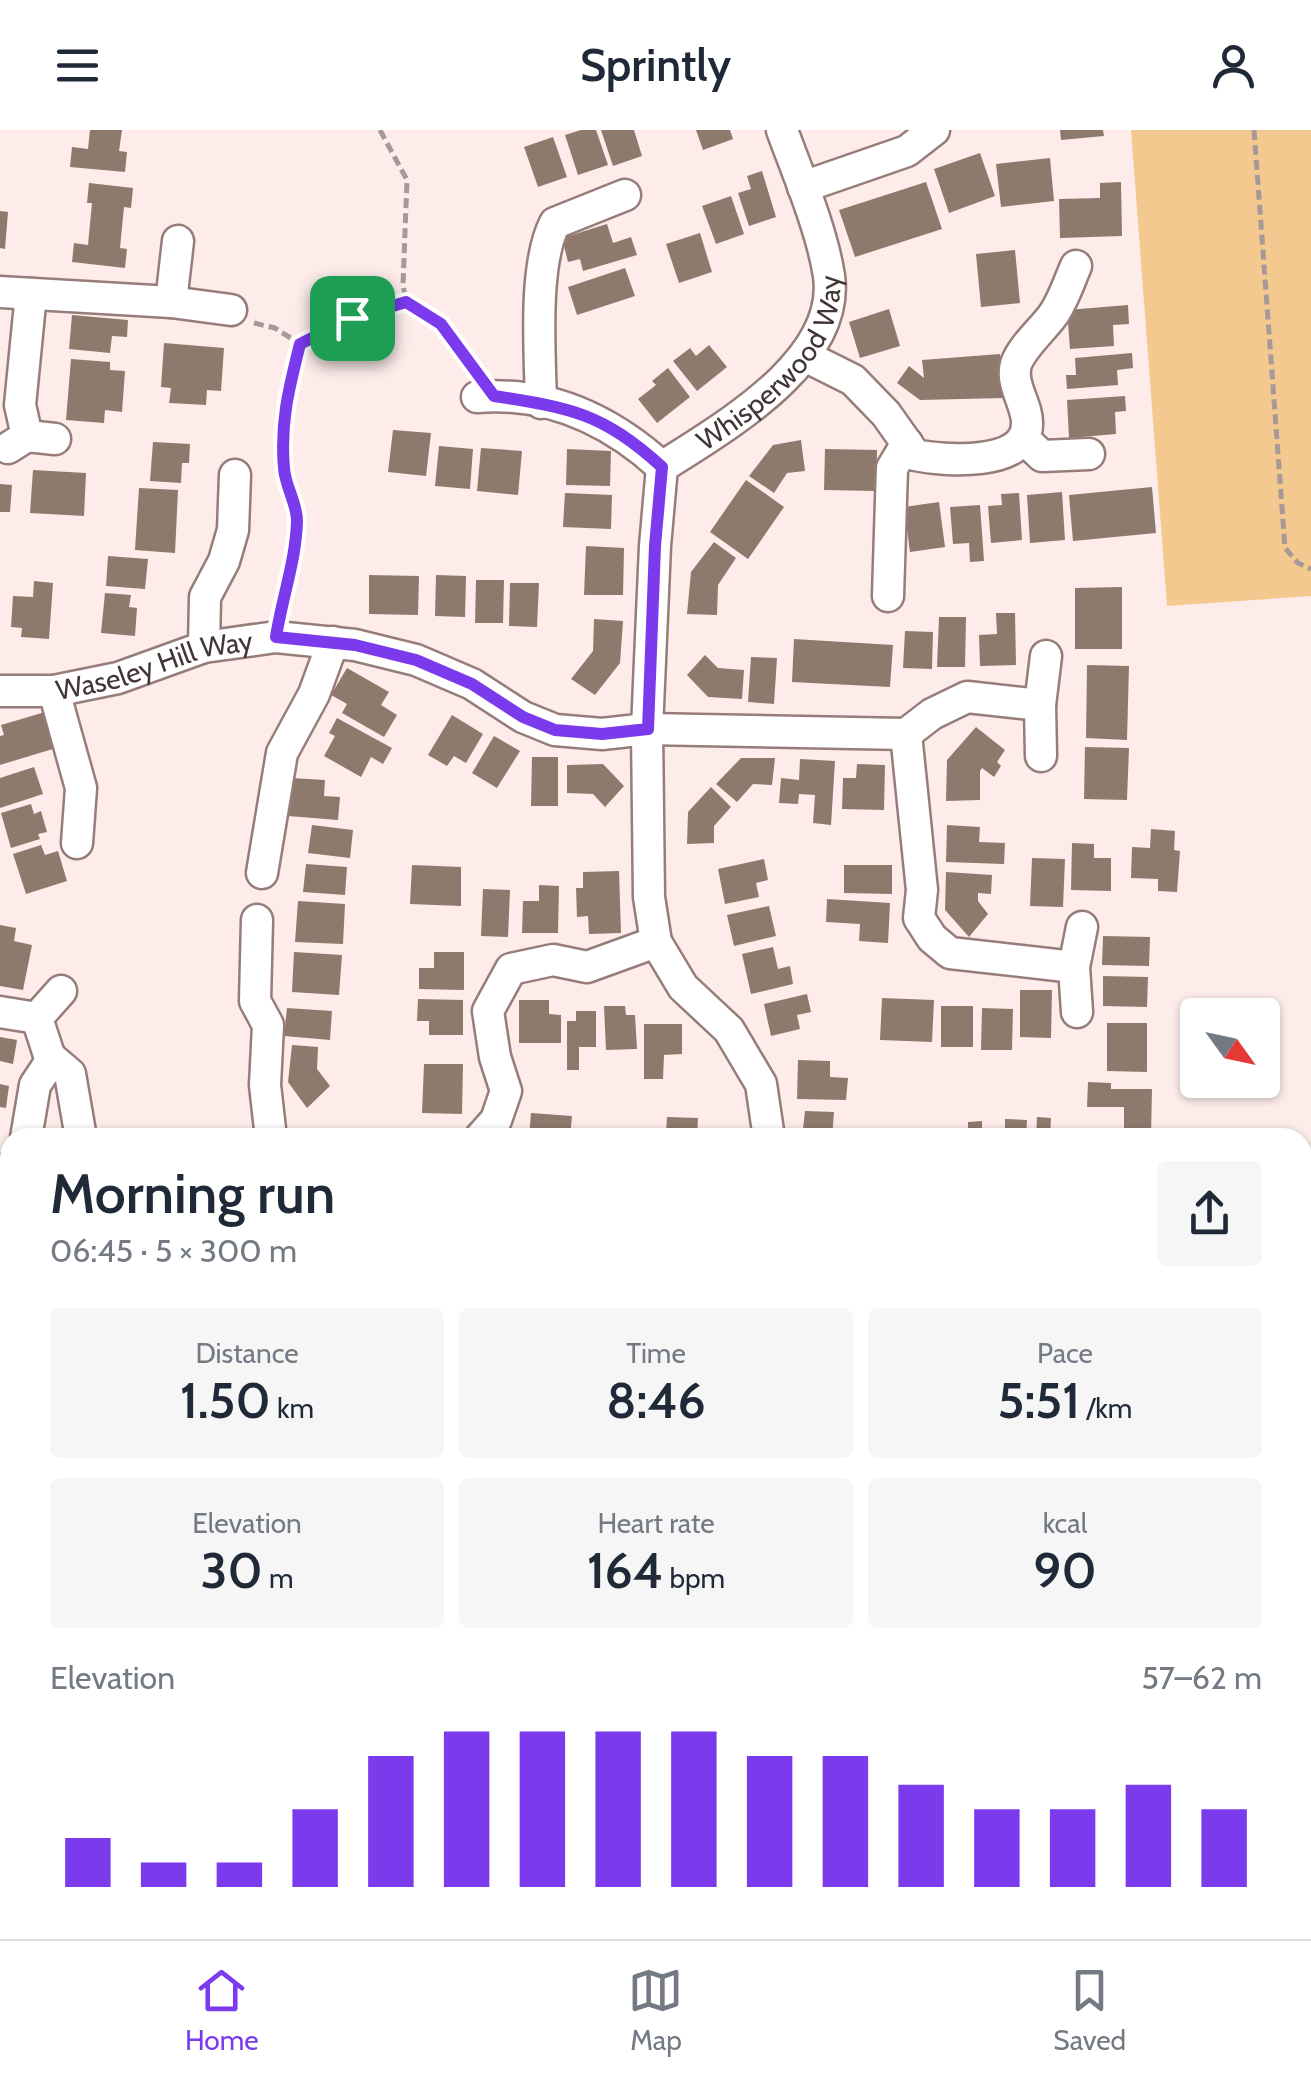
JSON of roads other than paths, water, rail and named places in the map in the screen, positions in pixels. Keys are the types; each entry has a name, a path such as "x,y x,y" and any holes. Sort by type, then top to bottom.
{"street":[{"name":"Whisperwood Way","path":"768,1128 761,1084 729,1030 684,987 656,942 649,897 648,729 662,467 754,406 806,356 824,320 830,278 804,187 782,130"},
{"path":"804,187 907,151 934,130"},
{"path":"541,403 546,241 555,223 625,195"},
{"path":"170,302 178,241"},
{"path":"806,356 853,380 886,414 915,455 942,461 1011,452 1024,439 1028,422 1017,390 1016,365 1056,311 1076,266"},
{"path":"0,292 170,302 231,310"},
{"path":"30,441 20,405 31,294"},
{"path":"486,396 575,410 630,438 662,467"},
{"path":"1024,439 1042,456 1089,454"},
{"path":"888,596 892,468 907,443"},
{"path":"204,647 205,597 224,560 233,530 235,475"},
{"name":"Waseley Hill Way","path":"0,691 54,692 118,678 204,647 276,637 334,642 416,660 472,684 523,717 555,730 602,734 648,729 906,734"},
{"path":"262,874 282,753 314,694 334,642"},
{"path":"1040,756 1040,705 1046,656"},
{"path":"54,692 81,788 77,843"},
{"path":"1040,705 967,698 932,714 906,734 922,890 919,918 932,938 950,953 1074,967"},
{"path":"258,920 256,1001 268,1025 264,1085 279,1128"},
{"path":"1077,1012 1074,967 1082,927"},
{"path":"489,1128 506,1091 495,1058 488,1011 510,969 553,960 587,967 656,942"},
{"path":"37,1018 61,991"},
{"path":"0,1012 37,1018"},
{"path":"37,1018 50,1059 70,1074 80,1128"},
{"path":"28,1128 35,1085 50,1059"}]}
